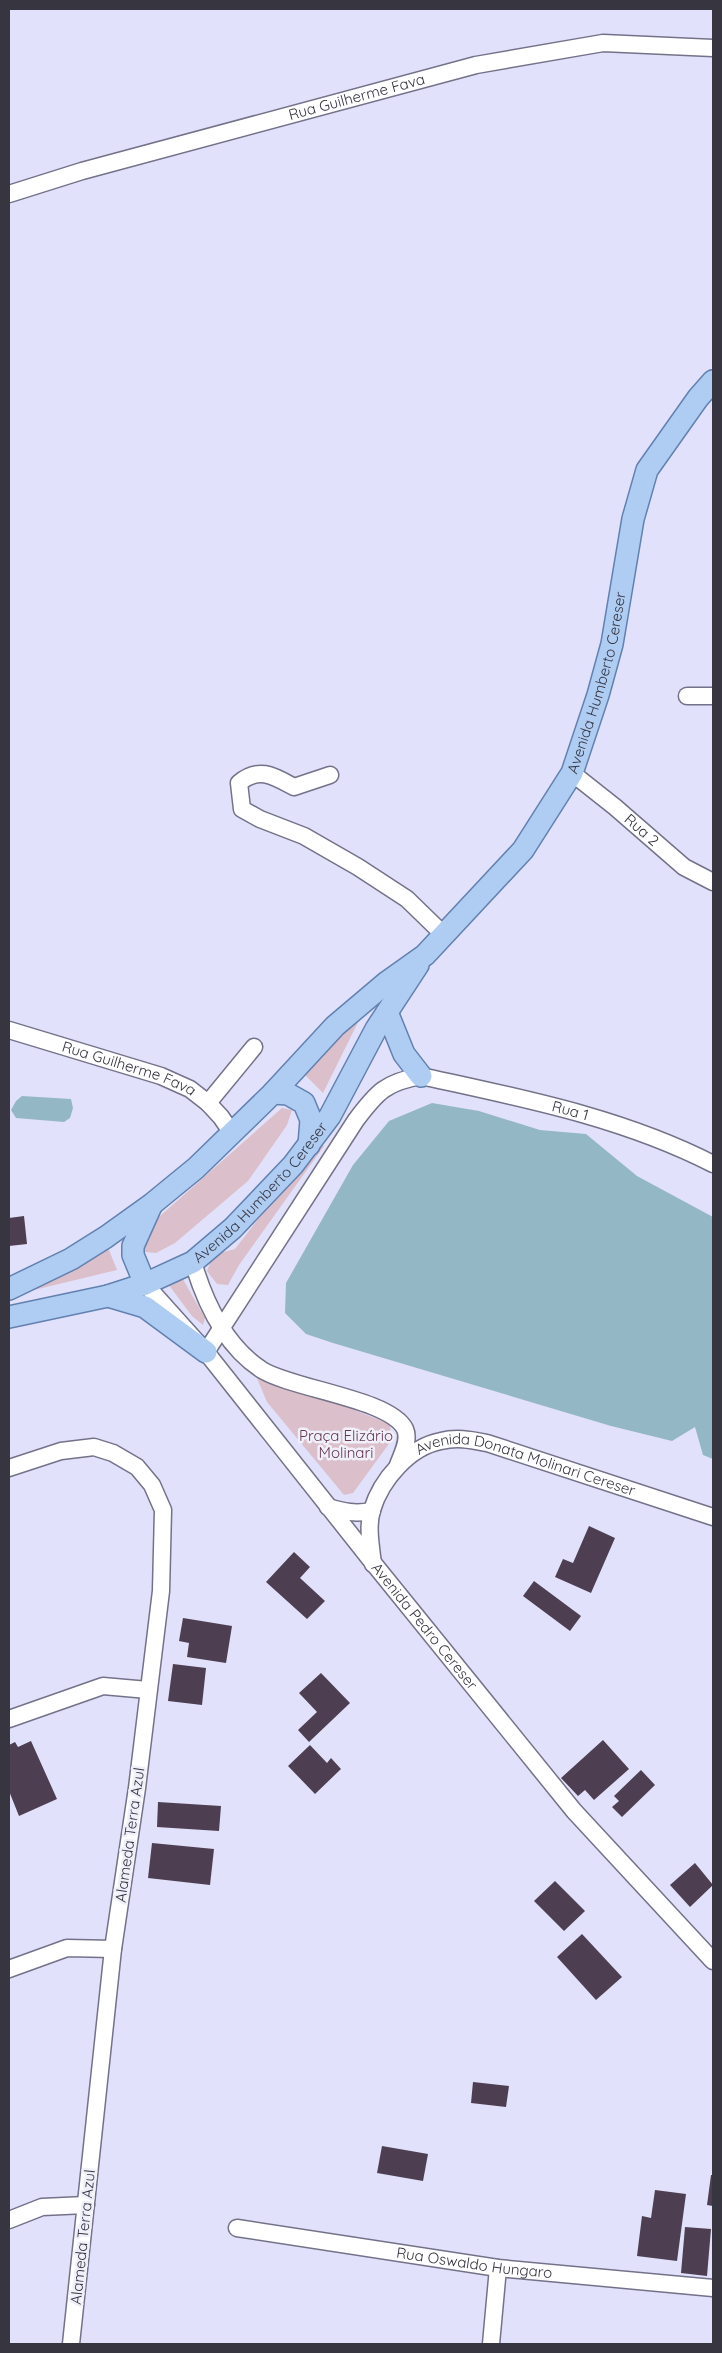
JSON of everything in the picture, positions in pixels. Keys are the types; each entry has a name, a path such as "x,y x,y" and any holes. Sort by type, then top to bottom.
{"main road":[{"name":"Avenida Humberto Cereser","path":"9,1317 108,1296 145,1284 193,1262 263,1199 308,1145 340,1100 376,1029 425,955 523,850 572,773 598,695 612,644 634,519 648,470 698,398 713,381"},
{"name":"Avenida Humberto Cereser","path":"9,1289 71,1258 152,1204 196,1168 273,1093 336,1026 387,982 425,955"},
{"path":"387,1012 404,1054 421,1076"},
{"path":"273,1093 296,1097 304,1103 311,1120 308,1145"},
{"path":"145,1284 133,1255 133,1246 152,1204"},
{"path":"108,1296 145,1307 206,1352"}],"street":[{"name":"Rua Guilherme Fava","path":"9,194 82,171 476,65 604,43 713,48"},
{"path":"686,696 713,696"},
{"path":"330,775 294,787 270,773 248,775 238,783 242,808 260,819 304,836 358,867 407,899 444,935"},
{"name":"Rua 2","path":"572,773 615,807 684,867 713,882"},
{"name":"Rua Guilherme Fava","path":"9,1030 161,1076 190,1089 208,1103 232,1133"},
{"path":"208,1103 254,1047"},
{"path":"206,1352 372,1098 388,1085 401,1079 421,1076"},
{"name":"Rua 1","path":"421,1076 568,1108 682,1148 713,1164"},
{"name":"Avenida Donata Molinari Cereser","path":"193,1262 200,1287 222,1328 237,1349 262,1370 279,1378 376,1408 400,1421 406,1430 407,1439 397,1467"},
{"name":"Avenida Pedro Cereser","path":"145,1284 206,1352 328,1507 574,1811 713,1961"},
{"name":"Avenida Donata Molinari Cereser","path":"397,1467 424,1447 439,1441 470,1440 713,1517"},
{"name":"Alameda Terra Azul","path":"9,1468 61,1451 94,1447 113,1453 136,1467 152,1485 164,1510 161,1590 137,1788 113,1949 71,2344"},
{"path":"374,1564 370,1542 372,1510 378,1496 397,1467"},
{"path":"328,1507 346,1513 360,1513 372,1510"},
{"path":"9,1720 102,1686 148,1690"},
{"path":"9,1969 67,1948 113,1949"},
{"path":"9,2220 42,2207 86,2204"},
{"name":"Rua Oswaldo Hungaro","path":"237,2228 498,2268 713,2288"},
{"path":"491,2344 498,2268"}],"green space":[{"path":"370,998 323,1093 301,1071"},
{"path":"282,1108 292,1110 287,1125 248,1181 175,1243 156,1253 145,1252 142,1232"},
{"path":"317,1143 324,1146 239,1265 228,1285 217,1284 207,1271 213,1255 235,1249"},
{"path":"107,1245 117,1270 9,1296"},
{"path":"180,1274 205,1318 203,1325 192,1316 165,1280"},
{"name":"Praça Elizário Molinari","path":"256,1376 298,1388 390,1424 391,1441 353,1493 344,1495 267,1402"}],"water":[{"path":"22,1096 71,1099 73,1108 70,1118 64,1122 16,1118 11,1110 16,1101"},
{"path":"432,1103 479,1111 540,1130 586,1134 637,1176 713,1217 713,1459 703,1455 695,1427 672,1441 611,1426 306,1334 285,1313 286,1283 353,1165 389,1121"}],"building":[{"path":"24,1216 27,1244 9,1246 9,1218"},
{"path":"589,1526 615,1538 591,1593 555,1577 563,1559 573,1563"},
{"path":"294,1552 310,1567 300,1578 325,1601 307,1619 266,1582"},
{"path":"534,1581 581,1616 570,1631 523,1596"},
{"path":"183,1618 232,1626 226,1663 187,1657 189,1643 179,1641"},
{"path":"173,1664 206,1668 202,1705 168,1701"},
{"path":"321,1673 350,1703 309,1742 298,1730 317,1712 299,1693"},
{"path":"603,1740 629,1769 594,1800 585,1790 578,1796 561,1778"},
{"path":"31,1741 57,1799 19,1816 9,1791 9,1745 15,1742 18,1747"},
{"path":"310,1745 327,1763 331,1758 341,1769 315,1794 288,1766"},
{"path":"641,1770 655,1785 622,1817 612,1807 619,1801 614,1796"},
{"path":"158,1802 221,1806 219,1831 157,1827"},
{"path":"152,1843 214,1849 210,1885 148,1878"},
{"path":"695,1863 713,1885 690,1907 670,1885"},
{"path":"555,1881 585,1911 564,1931 534,1901"},
{"path":"582,1934 622,1977 596,2000 557,1957"},
{"path":"473,2082 509,2086 506,2107 471,2103"},
{"path":"382,2146 428,2154 423,2181 377,2173"},
{"path":"711,2175 713,2175 713,2206 707,2205"},
{"path":"655,2190 686,2194 677,2261 637,2256 642,2216 651,2218"},
{"path":"685,2227 711,2229 707,2276 681,2273"}]}
